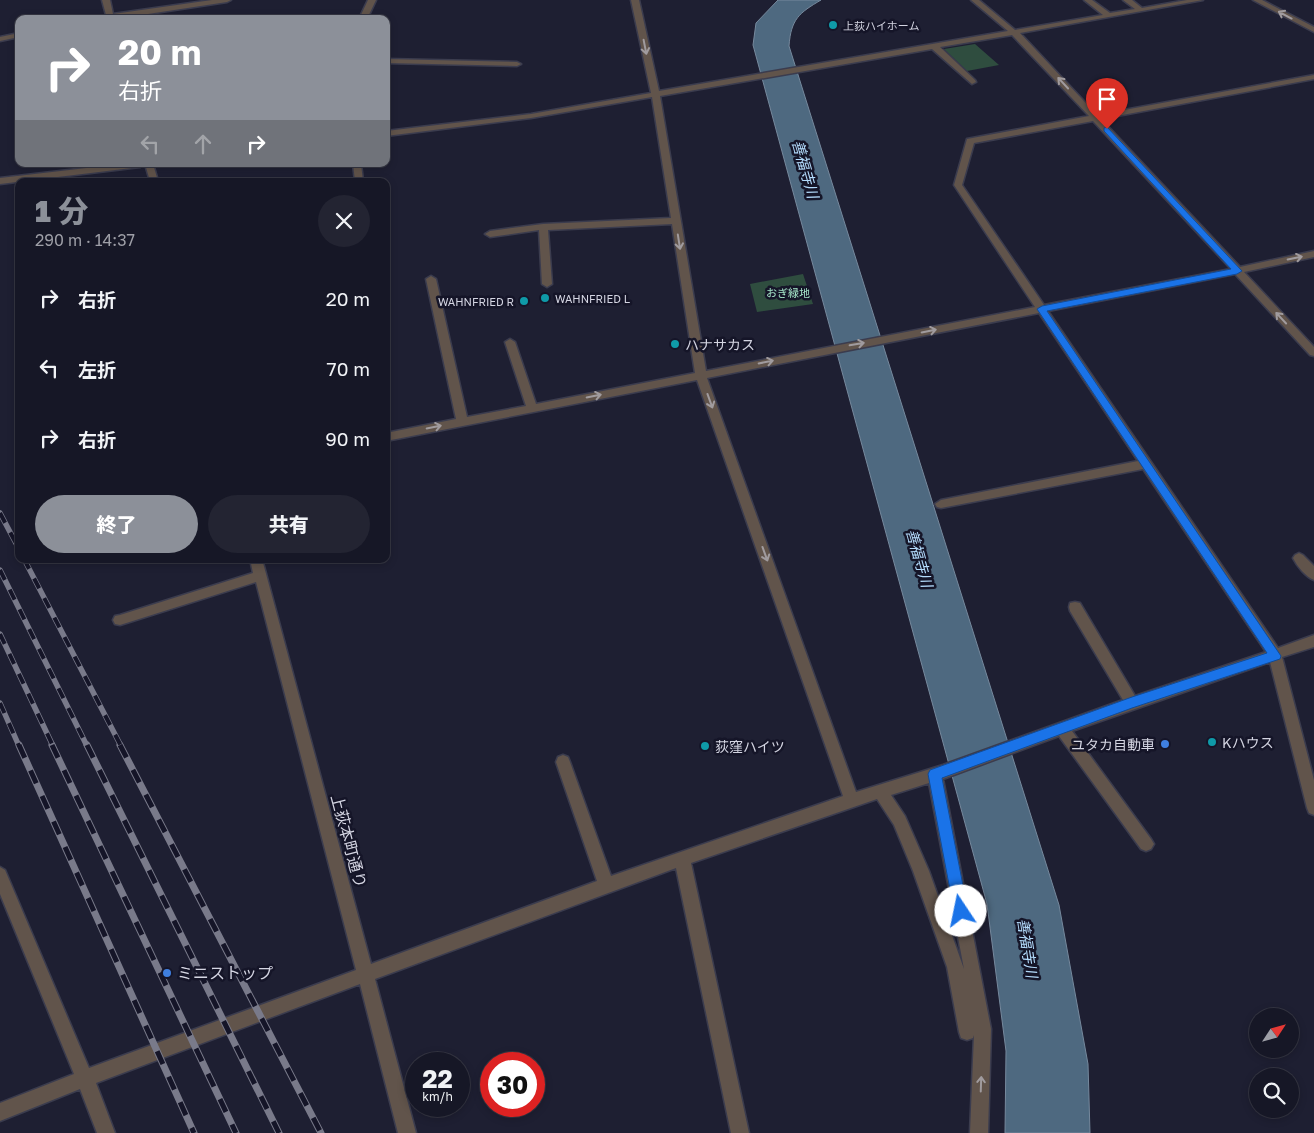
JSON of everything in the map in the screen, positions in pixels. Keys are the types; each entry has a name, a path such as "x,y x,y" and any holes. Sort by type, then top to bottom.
{"street":[{"path":"106,0 110,15"},
{"path":"125,15 228,0"},
{"path":"365,15 372,0"},
{"path":"635,0 656,94 701,375 852,800"},
{"path":"975,0 1015,32 1314,354"},
{"path":"1088,0 1109,16"},
{"path":"1127,0 1140,10"},
{"path":"390,134 531,116 1195,0"},
{"path":"1256,0 1314,30"},
{"path":"0,39 15,36"},
{"path":"934,46 972,82"},
{"path":"390,61 517,64"},
{"path":"1314,77 1095,116 970,141 958,184 1275,656 1314,808"},
{"path":"25,178 115,167"},
{"path":"0,181 15,179"},
{"path":"490,234 543,228 676,221"},
{"path":"543,228 547,284"},
{"path":"390,436 1237,271 1314,254"},
{"path":"431,279 462,422"},
{"path":"510,342 532,408"},
{"path":"941,504 1146,464"},
{"path":"1299,558 1314,575"},
{"name":"上荻本町通り","path":"257,563 367,974 407,1133"},
{"path":"120,620 260,576"},
{"path":"1075,607 1132,703"},
{"path":"0,1112 85,1078 606,885 852,800 939,773 1132,703 1275,656 1314,641"},
{"path":"1062,728 1146,844"},
{"path":"563,762 606,885"},
{"path":"939,773 983,1029 980,1133"},
{"path":"880,791 900,821 921,871 955,968 967,1032"},
{"path":"682,859 740,1133"},
{"path":"0,875 106,1133"}],"green space":[{"path":"975,44 999,65 967,71 944,49"},
{"name":"おぎ緑地","path":"803,274 813,304 757,312 750,284"}],"water":[{"name":"善福寺川","path":"778,0 821,0 802,13 794,23 789,46 1059,905 1088,1064 1090,1133 1005,1133 1006,1051 987,904 753,45 756,23"}],"railway":[{"path":"0,513 15,541"},
{"path":"26,563 121,746"},
{"path":"0,570 87,746"},
{"path":"0,634 53,746"},
{"path":"0,703 19,746"},
{"path":"19,745 194,1133"},
{"path":"52,745 236,1133"},
{"path":"87,745 279,1133"},
{"path":"120,745 321,1133"}],"place":[{"name":"上荻ハイホーム","path":"833,25"},
{"name":"WAHNFRIED L","path":"545,298"},
{"name":"WAHNFRIED R","path":"524,301"},
{"name":"ハナサカス","path":"675,344"},
{"name":"Kハウス","path":"1212,742"},
{"name":"ユタカ自動車","path":"1165,744"},
{"name":"荻窪ハイツ","path":"705,746"},
{"name":"ミニストップ","path":"167,973"}],"route":[{"path":"961,911 934,774 1132,703 1275,656 1042,309 1237,271 1107,129"}]}
